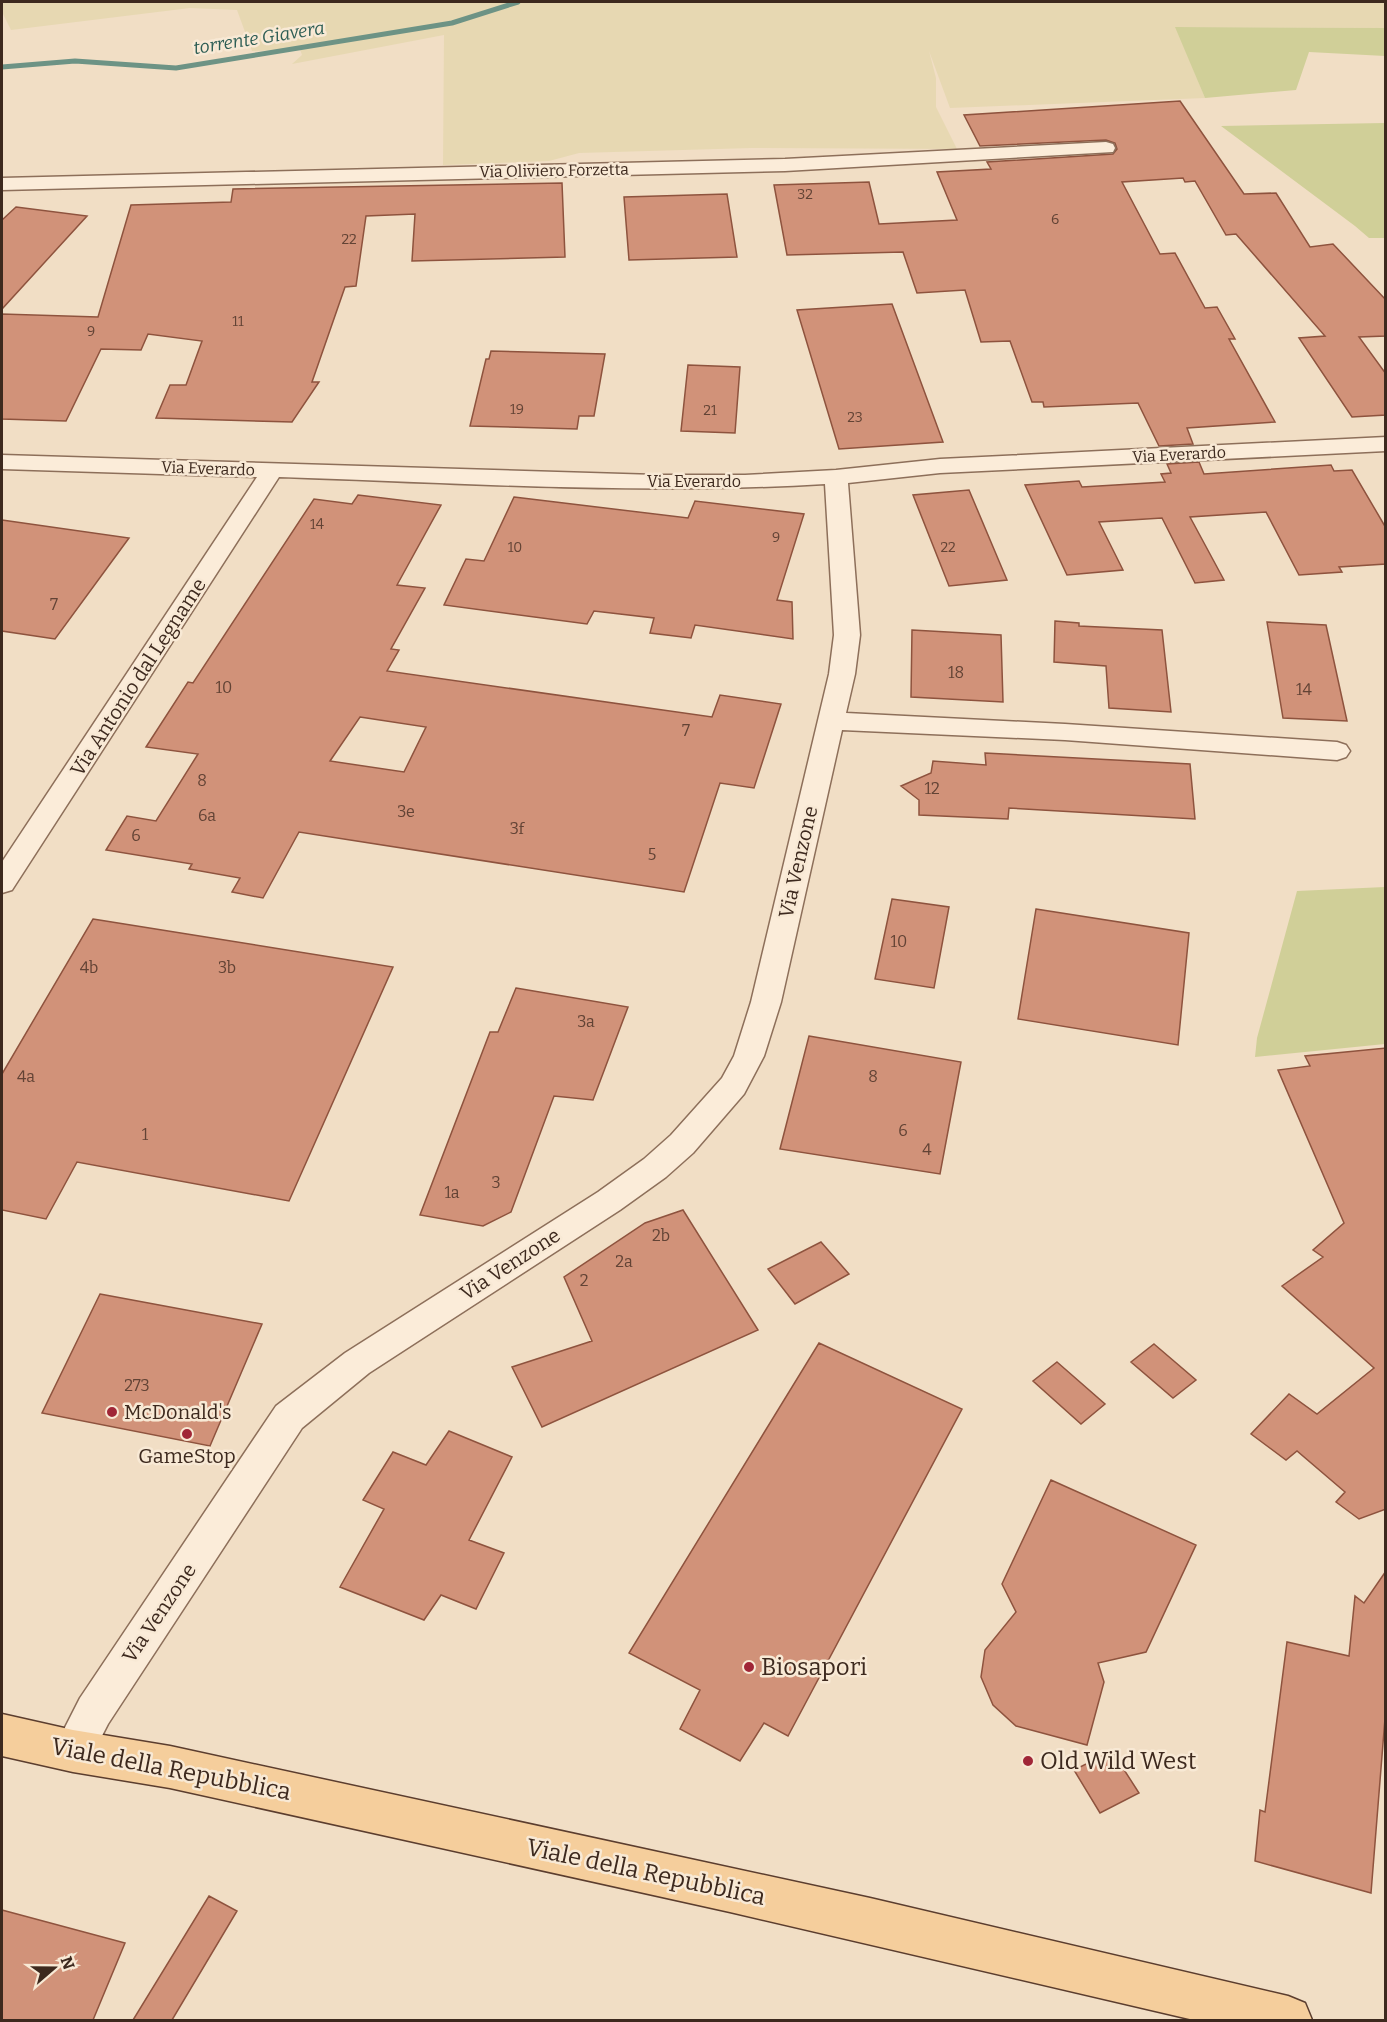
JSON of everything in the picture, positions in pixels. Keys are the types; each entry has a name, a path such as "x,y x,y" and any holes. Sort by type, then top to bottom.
{"main road":[{"name":"Viale della Repubblica","path":"2,1735 74,1751 182,1769 731,1890 1288,2020"}],"street":[{"name":"Via Oliviero Forzetta","path":"2,184 785,165 1106,148"},
{"name":"Via Everardo","path":"2,462 656,482 745,482 836,477 940,466 1386,444"},
{"name":"Via Antonio dal Legname","path":"2,883 273,470"},
{"name":"Via Venzone","path":"74,1751 94,1712 118,1674 203,1550 274,1436 290,1417 357,1363 609,1201 655,1168 689,1137 734,1086 749,1056 766,1002 842,674 847,635 836,477"},
{"path":"830,721 1065,732 1337,751"}],"shaded area":[{"path":"2,2 1385,2 1386,28 1176,27 1205,98 950,108 929,51 936,78 936,107 957,149 752,148 579,153 549,161 443,165 444,35 292,64 302,55 300,49 252,51 237,10 190,8 11,30 2,12"},
{"path":"1175,27 1385,28 1385,56 1309,52 1296,90 1205,98"},
{"path":"1385,123 1385,238 1369,238 1221,126"},
{"path":"1385,887 1385,1044 1255,1057 1257,1038 1297,891"}],"building":[{"path":"1180,101 1244,194 1276,193 1310,247 1333,244 1386,300 1386,336 1359,337 1386,374 1386,415 1352,417 1299,338 1325,336 1236,234 1226,235 1195,181 1185,182 1183,178 1122,182 1160,254 1175,253 1205,308 1217,307 1235,339 1229,339 1275,422 1187,428 1193,444 1159,446 1138,403 1044,407 1043,402 1032,402 1010,341 981,342 965,290 917,293 903,252 787,255 774,185 869,182 879,224 957,220 937,172 991,169 987,162 1113,154 1117,149 1115,143 1106,140 980,146 964,115"},
{"path":"562,183 565,257 412,261 415,214 366,216 356,286 345,287 312,382 319,382 292,422 156,418 170,385 186,385 202,341 148,334 141,350 101,349 66,421 2,419 2,314 98,317 131,205 231,202 233,189"},
{"path":"727,194 737,257 629,260 624,197"},
{"path":"16,207 87,216 2,309 2,220"},
{"path":"892,304 943,442 839,449 797,310"},
{"path":"491,351 605,354 594,416 579,416 577,429 470,426 486,359 489,359"},
{"path":"688,365 740,367 735,433 681,431"},
{"path":"1199,462 1204,474 1331,465 1334,471 1352,470 1386,528 1386,564 1339,567 1342,572 1299,575 1266,512 1190,517 1224,580 1195,583 1162,518 1099,522 1123,570 1067,575 1025,485 1079,481 1082,487 1165,482 1161,474 1171,473 1167,464"},
{"path":"969,490 1007,580 949,586 913,495"},
{"path":"358,495 441,505 397,585 425,588 391,649 399,650 387,671 712,717 720,695 781,704 754,788 720,783 684,892 299,832 263,898 232,892 240,878 189,869 192,864 106,850 127,816 156,821 198,754 146,747 188,682 193,683 314,499 352,504","holes":["360,717 426,727 404,772 330,761"]},
{"path":"514,497 688,518 695,501 804,514 777,600 792,602 793,639 695,625 691,638 650,633 654,618 594,611 587,624 444,605 466,559 484,561"},
{"path":"2,520 129,538 55,639 2,631"},
{"path":"1055,621 1079,623 1079,626 1162,630 1171,712 1109,708 1106,666 1054,662"},
{"path":"1267,622 1326,625 1347,721 1283,718"},
{"path":"912,630 1001,635 1003,702 911,697"},
{"path":"985,753 1190,764 1195,819 1009,808 1008,819 919,815 919,800 901,786 931,773 933,761 986,765"},
{"path":"892,899 949,907 934,988 875,979"},
{"path":"1036,909 1189,933 1178,1045 1018,1019"},
{"path":"93,919 393,967 289,1201 77,1162 46,1219 2,1210 2,1074"},
{"path":"516,988 628,1007 593,1100 554,1096 511,1212 483,1226 420,1215 490,1032 498,1032"},
{"path":"809,1036 961,1062 940,1174 780,1149"},
{"path":"1386,1048 1386,1509 1359,1519 1336,1502 1345,1492 1297,1451 1286,1460 1251,1434 1289,1394 1317,1414 1374,1368 1282,1286 1323,1257 1313,1250 1344,1223 1278,1070 1310,1066 1305,1056"},
{"path":"683,1210 758,1330 542,1427 512,1367 592,1341 564,1277 645,1223"},
{"path":"821,1242 849,1274 795,1304 768,1269"},
{"path":"100,1294 262,1324 210,1446 42,1413"},
{"path":"819,1343 962,1409 788,1736 764,1723 740,1761 680,1729 700,1690 629,1653"},
{"path":"1154,1344 1196,1380 1173,1398 1131,1362"},
{"path":"1057,1362 1105,1404 1081,1424 1033,1381"},
{"path":"449,1431 512,1457 469,1540 504,1553 476,1609 441,1595 424,1620 340,1587 384,1509 363,1500 393,1452 426,1465"},
{"path":"1051,1480 1196,1545 1146,1652 1098,1663 1104,1682 1087,1745 1016,1726 993,1705 981,1677 985,1650 1016,1612 1002,1584"},
{"path":"1386,1571 1386,1706 1371,1893 1255,1861 1260,1810 1265,1812 1287,1642 1349,1656 1355,1596 1364,1603"},
{"path":"1112,1751 1139,1793 1100,1813 1074,1770"},
{"path":"209,1896 237,1911 172,2020 133,2020"},
{"path":"2,1910 125,1943 93,2020 2,2020"}],"waterway":[{"name":"torrente Giavera","path":"2,67 75,61 176,68 452,23 518,2"}],"place":[{"name":"McDonald's","path":"112,1412"},
{"name":"GameStop","path":"187,1434"},
{"name":"Biosapori","path":"749,1667"},
{"name":"Old Wild West","path":"1028,1761"}]}
